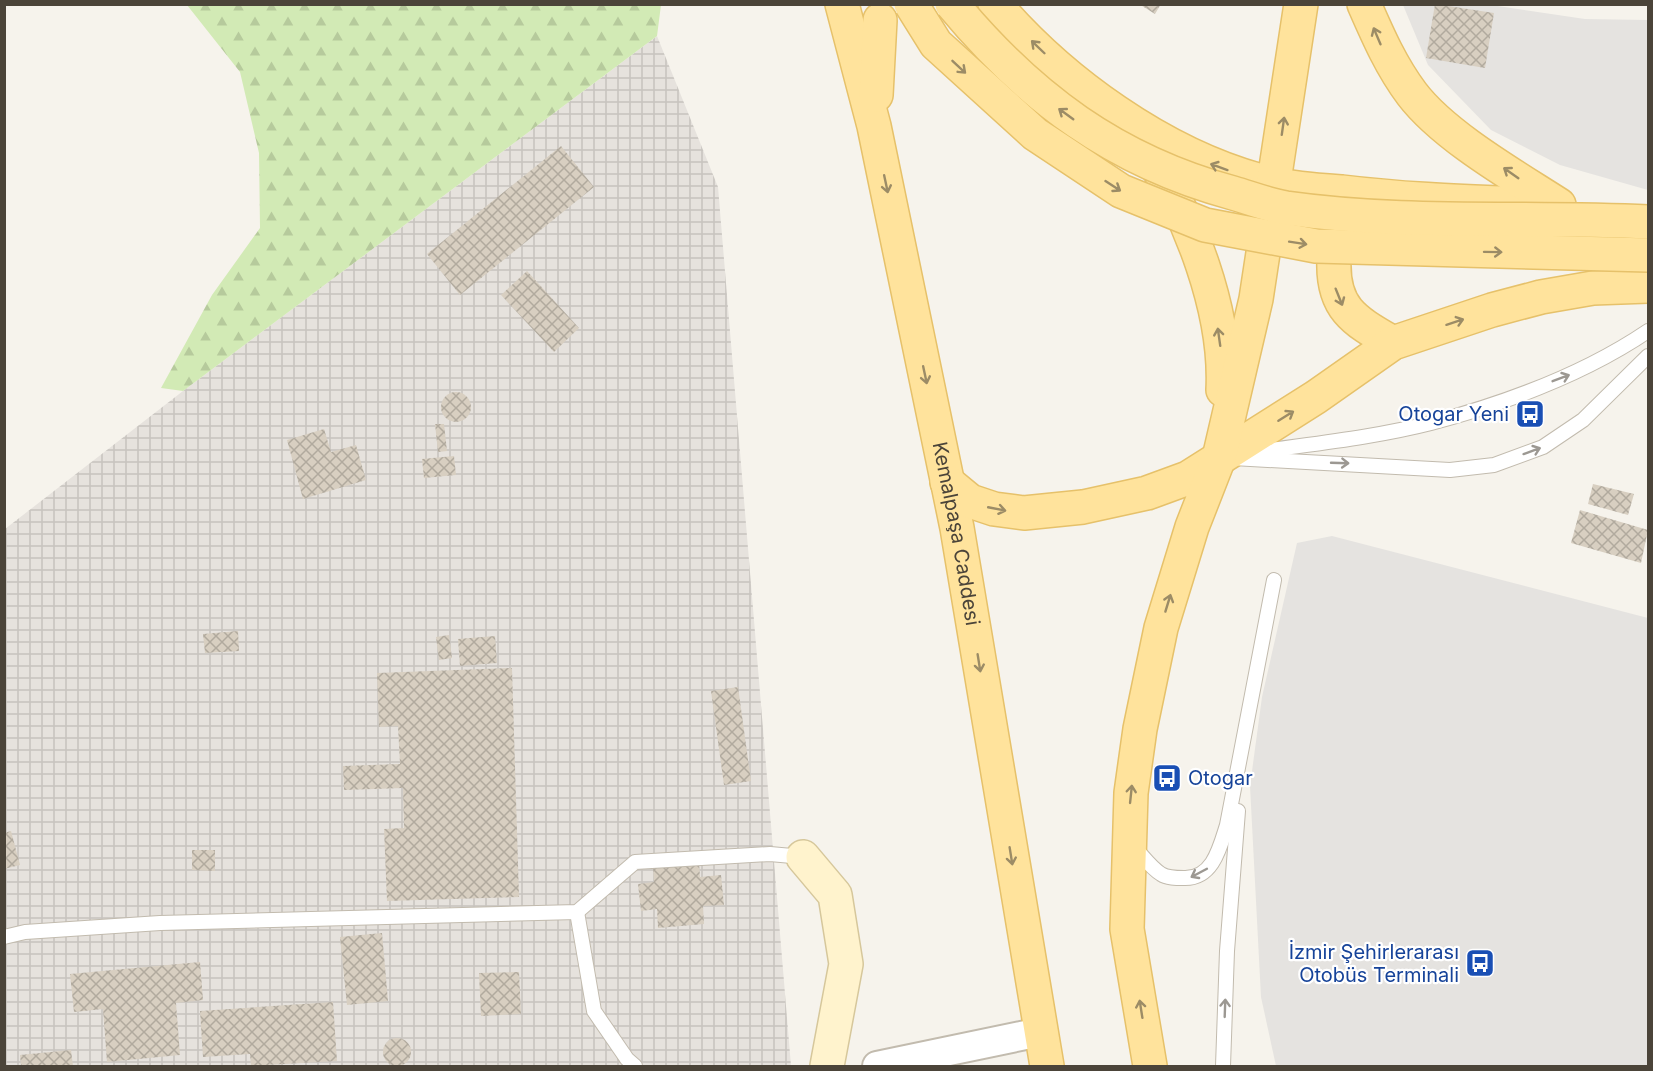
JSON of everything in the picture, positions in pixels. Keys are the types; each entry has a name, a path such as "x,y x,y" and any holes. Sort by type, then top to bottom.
{"main road":[{"name":"Kemalpaşa Caddesi","path":"842,4 874,126 957,528 1047,1066"},
{"path":"911,4 936,44"},
{"path":"952,4 983,42 1029,87 1087,129 1137,158 1199,184 1284,207 1379,217 1648,222"},
{"path":"995,4 1054,63 1099,98 1144,129 1185,152 1220,167 1275,184 1403,199 1648,208"},
{"path":"1150,1066 1127,929 1131,793 1140,729 1161,628 1192,527 1219,458 1256,299 1301,4"},
{"path":"1364,4 1385,55 1413,96 1447,128 1559,205"},
{"path":"874,126 888,12 936,44 1035,134 1121,191 1205,225 1316,246 1648,255"},
{"path":"1099,98 1130,130 1160,172 1206,276 1215,308 1223,365 1219,458"},
{"path":"1393,343 1358,322 1341,304 1335,287 1335,250 1342,227 1358,210 1375,203 1403,199"},
{"path":"946,482 970,501 994,509 1024,513 1056,511 1147,493 1172,485 1219,458 1316,397 1393,343 1492,310 1541,297 1593,288 1648,286"}],"street":[{"path":"803,856 835,895 846,964 827,1066"},
{"path":"877,1066 1040,1032"}],"lane":[{"path":"1219,458 1430,423 1579,371 1620,351 1648,331"},
{"path":"1219,458 1450,470 1494,465 1544,447 1583,420 1648,356"},
{"path":"1128,842 1160,873 1173,878 1190,878 1206,872 1218,854 1227,825 1274,580"},
{"path":"1223,1066 1227,951 1235,839 1248,719"},
{"path":"4,937 25,932 160,923 577,912 635,862 770,854 803,856"},
{"path":"577,912 594,1011 627,1059 635,1066"}],"shaded area":[{"path":"1403,5 1491,5 1585,19 1648,20 1648,190 1560,165 1491,130 1428,65"},
{"path":"657,36 718,187 791,1066 5,1066 5,529 183,391"},
{"path":"1332,536 1648,618 1648,1066 1276,1066 1261,997 1250,786 1262,697 1297,543"}],"green space":[{"path":"187,5 661,5 657,36 183,391 161,388 212,295 260,228 259,153 240,72"}],"building":[{"path":"1139,4 1161,4 1155,14"},
{"path":"1435,4 1494,13 1485,68 1426,58"},
{"path":"561,146 594,187 460,295 427,254"},
{"path":"527,271 579,328 554,352 501,295"},
{"path":"456,392 467,396 471,407 467,418 456,422 445,418 441,407 445,396"},
{"path":"435,424 444,424 447,451 438,452"},
{"path":"324,429 331,452 356,445 366,480 303,499 287,440"},
{"path":"454,456 456,475 424,478 422,459"},
{"path":"1593,484 1634,494 1628,515 1588,504"},
{"path":"1580,510 1648,530 1641,563 1571,543"},
{"path":"238,631 239,651 205,653 203,634"},
{"path":"449,635 452,658 439,660 436,637"},
{"path":"495,636 497,663 460,666 458,639"},
{"path":"512,668 519,897 387,901 384,829 404,828 403,788 344,790 343,766 400,764 398,726 379,727 377,673"},
{"path":"738,687 751,781 724,785 711,691"},
{"path":"11,831 20,865 4,869 4,833"},
{"path":"192,850 215,850 215,871 192,870"},
{"path":"699,862 700,877 721,875 724,905 703,906 704,924 658,928 657,909 641,911 638,884 654,882 653,866"},
{"path":"382,933 388,1001 347,1005 340,937"},
{"path":"200,962 203,1000 176,1003 180,1055 107,1062 103,1009 74,1012 70,974"},
{"path":"519,972 521,1014 481,1016 479,973"},
{"path":"333,1002 337,1061 251,1066 250,1054 203,1057 200,1011"},
{"path":"397,1038 407,1042 411,1052 407,1062 397,1066 387,1062 383,1052 387,1042"},
{"path":"71,1050 73,1066 21,1066 20,1055"}],"place":[{"name":"Otogar Yeni","path":"1530,414"},
{"name":"Otogar","path":"1167,778"},
{"name":"İzmir Şehirlerarası Otobüs Terminali","path":"1480,963"}]}
